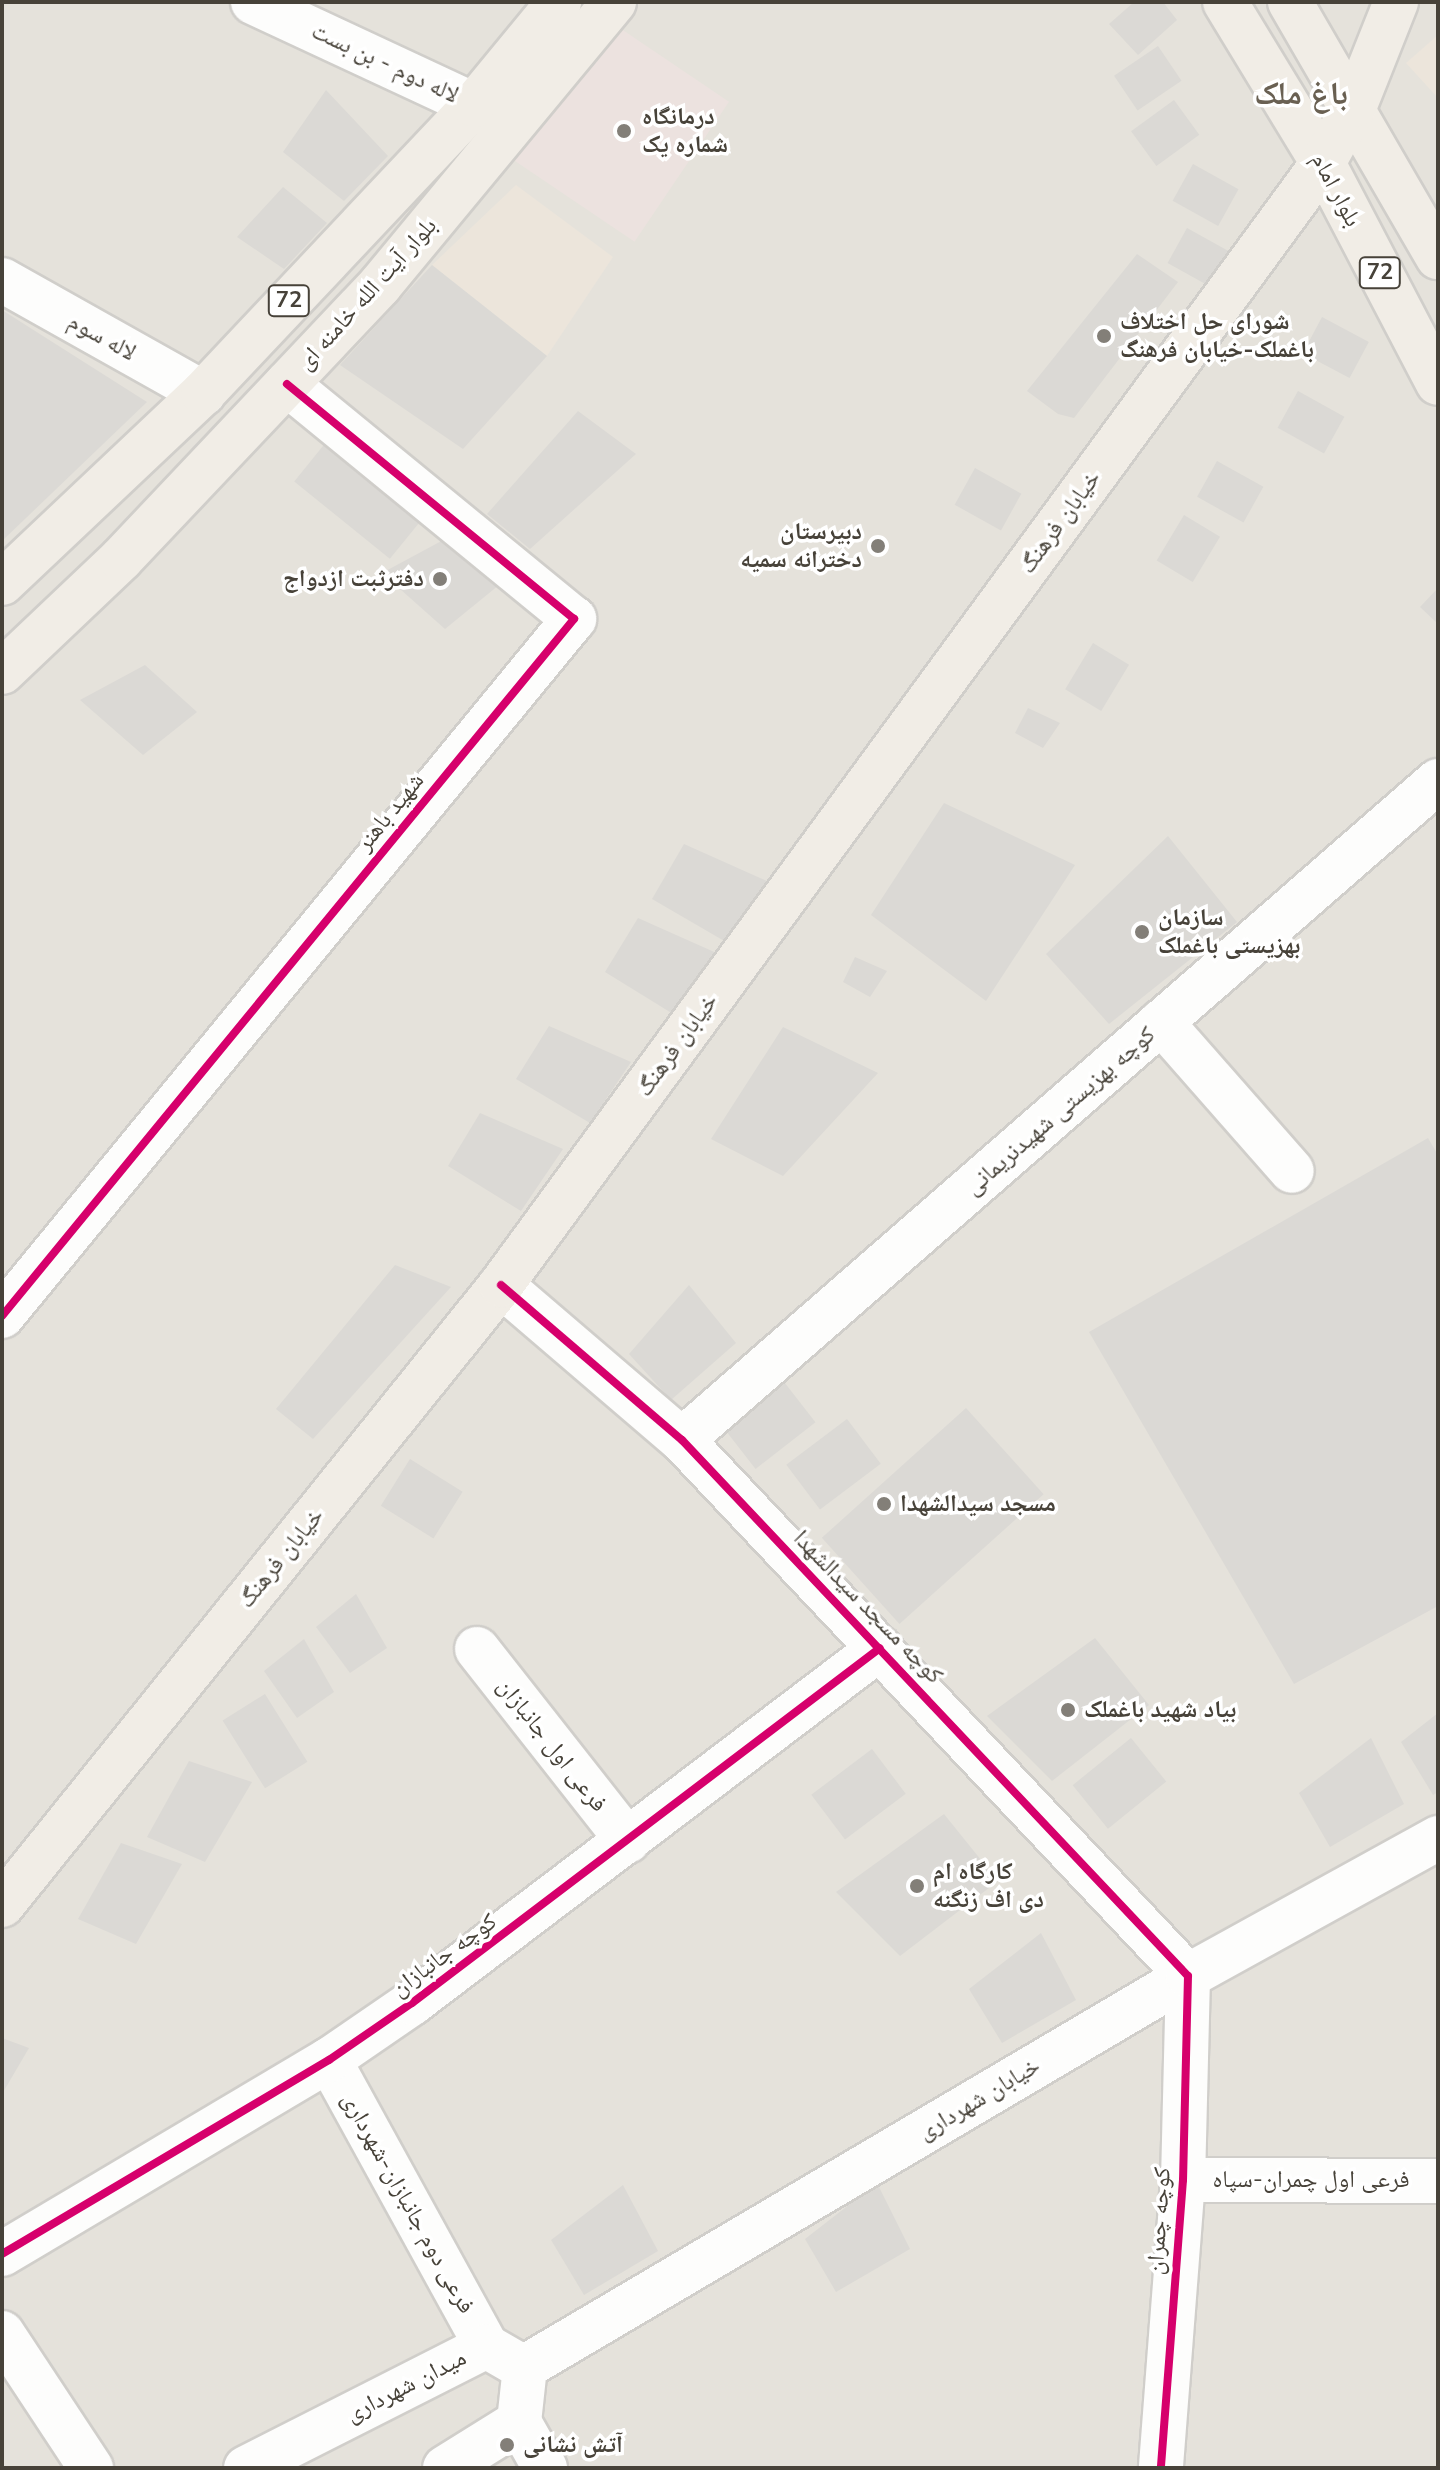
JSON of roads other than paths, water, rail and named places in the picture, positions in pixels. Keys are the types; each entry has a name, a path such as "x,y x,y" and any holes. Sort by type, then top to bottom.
{"main road":[{"name":"بلوار آیت الله خامنه ای","path":"2,583 203,393 474,105 559,2"},
{"name":"بلوار آیت الله خامنه ای","path":"2,672 121,559 380,285 614,2"},
{"name":"بلوار امام","path":"1225,2 1323,163 1438,383"},
{"name":"72","path":"1290,2 1355,105 1438,257"},
{"name":"خیابان فرهنگ","path":"2,1905 501,1285 1323,163 1355,105 1396,2"}],"street":[{"name":"لاله دوم - بن بست","path":"253,2 474,105"},
{"name":"لاله سوم","path":"2,280 203,393"},
{"name":"شهید باهنر","path":"2,1316 574,619 287,384"},
{"name":"کوچه بهزیستی شهیدنریمانی","path":"682,1440 1438,781"},
{"path":"1161,1022 1292,1171"},
{"name":"کوچه مسجد سیدالشهدا","path":"501,1285 682,1440 1188,1976"},
{"name":"کوچه جانبازان","path":"2,2254 329,2060 475,1960 880,1648"},
{"name":"فرعی اول جانبازان","path":"477,1649 628,1841"},
{"name":"خیابان شهرداری","path":"525,2367 1188,1976 1438,1838"},
{"name":"کوچه چمران","path":"1161,2468 1183,2180 1188,1976"},
{"name":"فرعی دوم جانبازان-شهرداری","path":"329,2060 486,2346"},
{"name":"فرعی اول چمران-سپاه","path":"1183,2180 1438,2181"},
{"path":"2,2333 91,2468"},
{"name":"میدان شهرداری","path":"246,2468 486,2346 525,2367"},
{"path":"525,2367 519,2422 545,2468"},
{"path":"445,2468 519,2422"}],"place":[{"name":"درمانگاه شماره یک","path":"624,131"},
{"name":"شورای حل اختلاف باغملک-خیابان فرهنگ","path":"1104,336"},
{"name":"دبیرستان دخترانه سمیه","path":"878,546"},
{"name":"دفترثبت ازدواج","path":"440,579"},
{"name":"سازمان بهزیستی باغملک","path":"1142,932"},
{"name":"مسجد سیدالشهدا","path":"884,1504"},
{"name":"بیاد شهید باغملک","path":"1068,1710"},
{"name":"کارگاه ام دی اف زنگنه","path":"917,1886"},
{"name":"آتش نشانی","path":"507,2445"}],"district":[{"name":"باغ ملک","path":"1301,94"}]}
